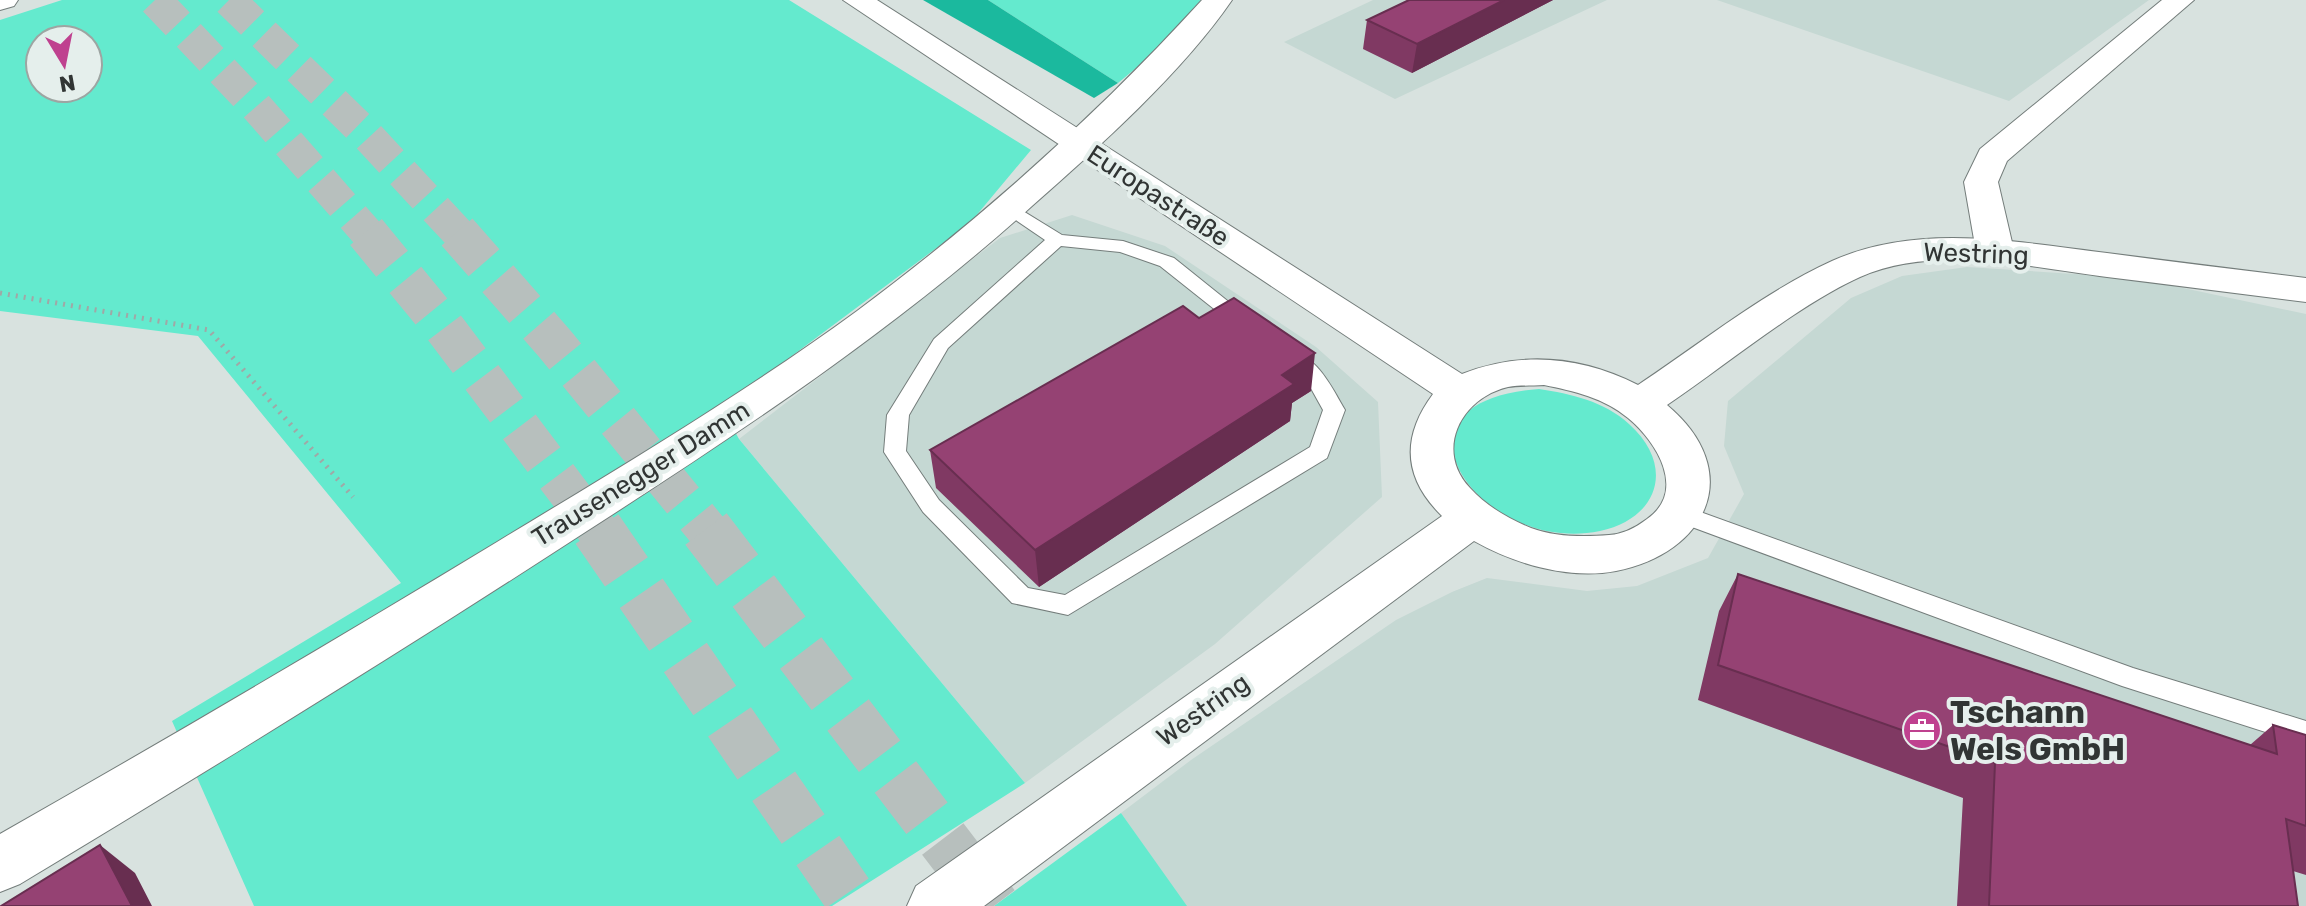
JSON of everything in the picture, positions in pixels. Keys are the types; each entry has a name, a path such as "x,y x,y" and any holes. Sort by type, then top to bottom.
{"street":[{"name":"Europastraße","path":"857,0 1458,391"},
{"name":"Trausenegger Damm","path":"0,865 275,704 741,412 901,297 1051,174 1144,83 1218,0"},
{"path":"1995,251 1981,182 1992,156 2180,0"},
{"name":"Westring","path":"1639,404 1807,291 1847,269 1890,255 1941,249 1995,251 2306,290"},
{"path":"1544,371 1594,382 1639,404 1667,428 1685,457 1690,487 1681,514 1655,539 1615,553 1566,554 1541,548 1517,542 1473,518 1441,485 1429,449 1435,417 1458,391 1497,375 1544,371"},
{"name":"Westring","path":"937,906 1156,744 1473,518"}],"lane":[{"path":"1010,208 1057,240 1123,247 1167,262 1316,378 1334,410 1319,452 1068,605 1021,596 931,506 895,452 898,415 941,344 1057,240"},
{"path":"1681,514 2131,678 2306,733"}],"path":[{"path":"0,293 209,330 353,497"}],"shaded area":[{"path":"1373,0 1607,0 1395,99 1284,42"},
{"path":"1717,0 2149,0 2009,101"},
{"path":"1072,215 1165,246 1316,347 1378,402 1382,497 1215,644 1025,783 739,439 1000,238"},
{"path":"1967,267 2136,278 2306,314 2306,906 1186,906 1121,813 1191,760 1396,620 1452,592 1487,578 1587,591 1637,586 1708,558 1744,494 1724,446 1728,401 1851,298 1902,276"}],"green space":[{"path":"62,0 789,0 1031,150 970,223 722,408 739,439 1025,783 832,906 254,906 172,721 401,583 198,336 0,311 0,20"},
{"path":"923,0 988,0 1118,83 1094,98"},
{"path":"988,0 1201,0 1159,49 1118,83"},
{"path":"1539,389 1598,404 1629,424 1643,440 1656,472 1648,502 1636,515 1600,531 1556,533 1516,521 1484,500 1462,474 1453,446 1460,420 1488,400"},
{"path":"1121,813 1187,906 994,906"}],"building":[{"path":"1409,0 1504,0 1417,44 1367,20"},
{"path":"1234,298 1315,353 1282,375 1294,384 1035,550 930,450 1183,306 1199,318"},
{"name":"Tschann Wels GmbH","path":"1738,574 2277,754 2273,725 2306,735 2306,826 2286,819 2298,906 1989,906 1995,763 1718,665"},
{"path":"100,845 132,906 1,906"}],"tunnel":[{"path":"155,0 254,104 368,234"},
{"path":"229,0 365,133 459,234"},
{"path":"366,232 440,322 598,531"},
{"path":"457,232 555,344 708,531"},
{"path":"597,529 856,906"},
{"path":"706,529 994,906"}],"place":[{"name":"Tschann Wels GmbH","path":"1922,730"}]}
